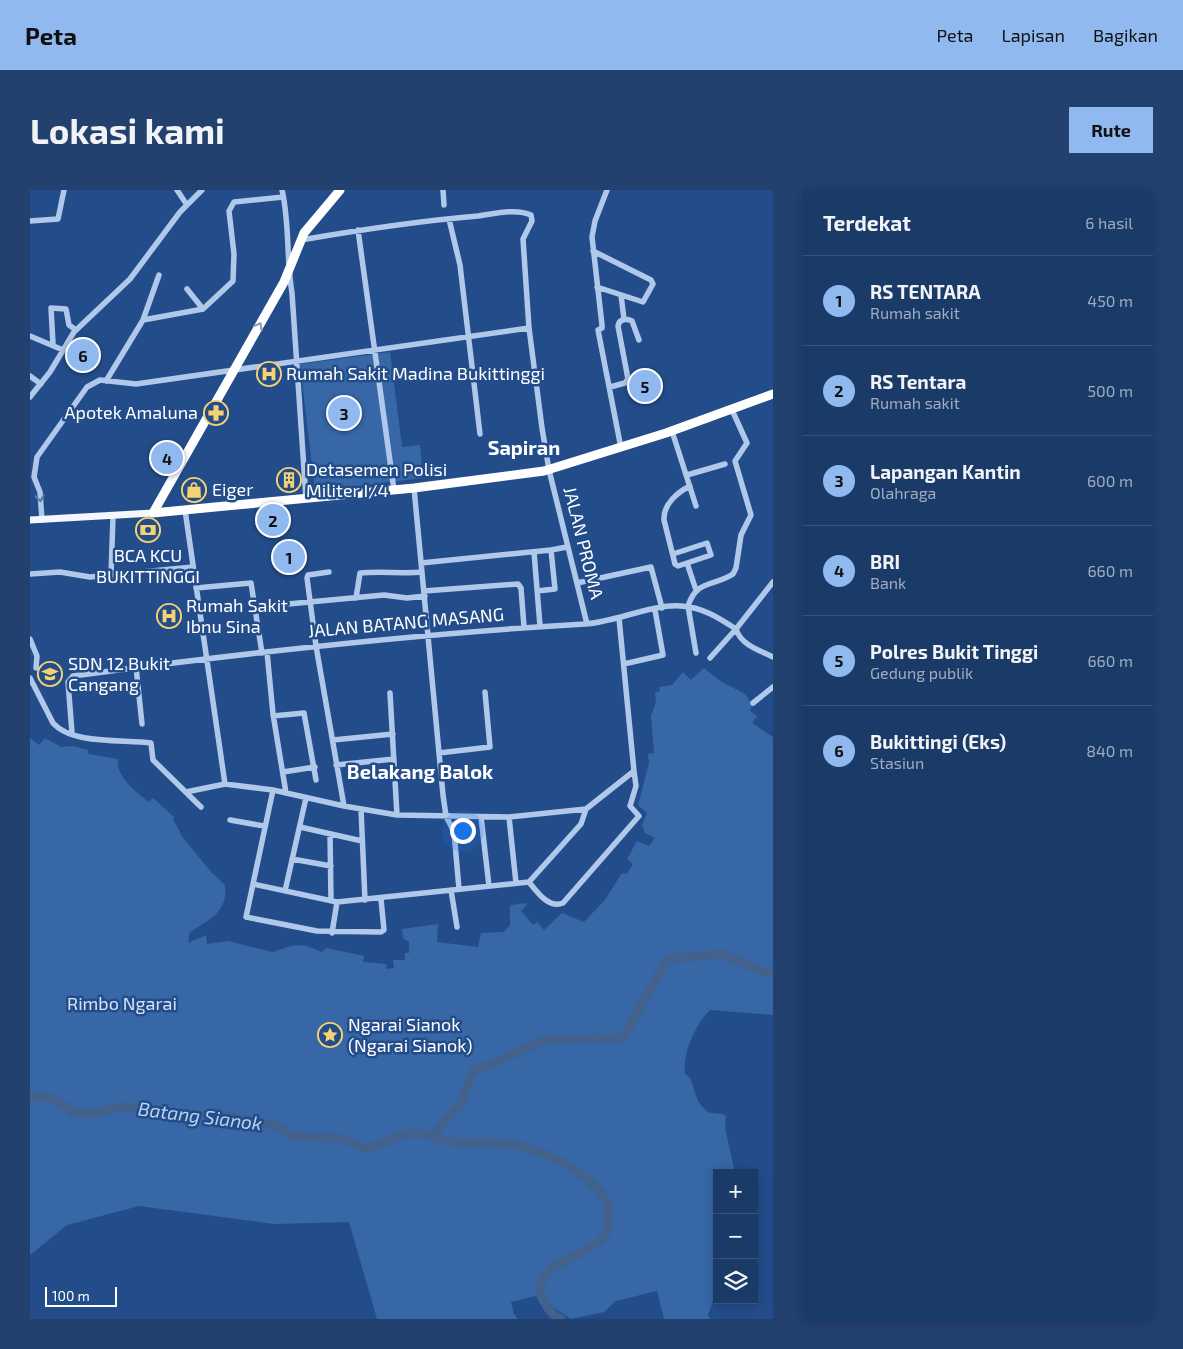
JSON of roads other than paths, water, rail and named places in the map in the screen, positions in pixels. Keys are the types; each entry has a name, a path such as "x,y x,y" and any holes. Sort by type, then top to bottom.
{"highway":[{"path":"153,513 288,274 301,240 309,227 340,190"},
{"path":"153,513 414,488 549,470 672,431 773,394"}],"main road":[{"path":"30,520 153,513"}],"street":[{"path":"30,222 58,219 64,190"},
{"path":"177,190 187,205"},
{"path":"30,397 41,384 76,330 130,279 187,205 202,190"},
{"path":"443,190 444,205"},
{"path":"607,190 593,228 593,251 602,325 602,328 598,330 621,448"},
{"path":"143,320 202,309 229,287 234,279 229,211 231,205 234,202 282,193 288,230 288,274 292,293 298,360 306,498"},
{"name":"JALAN PROMA","path":"449,219 515,212 531,215 532,221 523,239 529,328 549,470 588,624"},
{"path":"301,240 358,230 449,219 460,265 480,434"},
{"path":"358,230 394,490"},
{"path":"593,251 652,282 652,287 643,302 597,287"},
{"path":"106,381 143,320 159,275"},
{"path":"187,289 202,309"},
{"path":"610,387 625,382 628,379 618,326 624,319 621,296"},
{"path":"52,344 51,308 66,309 69,325 76,330"},
{"path":"624,319 634,324 639,340"},
{"path":"30,485 34,466 41,449 87,387 94,381 136,384 235,368 529,328"},
{"path":"30,336 63,350"},
{"path":"30,376 41,384"},
{"path":"696,653 688,606 696,590 733,574 736,568 741,534 751,515 735,461 747,443 732,410"},
{"path":"672,431 696,506"},
{"path":"687,475 725,464"},
{"path":"33,476 40,492 42,520"},
{"path":"672,554 708,544 710,557 676,565 672,554 664,515 676,494 690,486"},
{"path":"414,488 429,636 438,753 446,816 454,832 458,889"},
{"path":"185,510 225,784"},
{"path":"111,576 113,516"},
{"path":"421,563 567,547"},
{"path":"537,591 554,589 551,550"},
{"path":"534,552 540,626"},
{"path":"687,563 696,590"},
{"path":"30,574 60,572 86,577 111,576 193,567"},
{"path":"577,583 651,567 662,608"},
{"path":"356,598 360,573 387,570 403,574 422,572"},
{"path":"330,572 308,575 316,646 344,806"},
{"path":"196,588 250,582 264,653 286,793"},
{"path":"710,658 736,629 773,582"},
{"path":"256,607 384,595 407,598 424,594 518,584 522,588 524,627"},
{"name":"JALAN BATANG MASANG","path":"72,733 70,678 136,667 316,646 524,627 588,624 662,608 688,606 713,615 736,629 738,635 747,643 773,657"},
{"path":"624,664 663,656 655,610"},
{"path":"529,882 545,900 555,905 563,904 639,816 630,806 636,786 619,618"},
{"path":"30,639 37,656 36,668"},
{"path":"136,667 142,724"},
{"path":"30,678 33,688 58,728 106,741 151,743 153,760 201,807"},
{"path":"753,703 773,687"},
{"path":"438,753 490,747 485,692"},
{"path":"390,693 397,815"},
{"path":"273,716 304,712 316,780"},
{"path":"332,740 393,734"},
{"path":"336,765 394,759"},
{"path":"283,772 314,767"},
{"path":"186,792 225,784 273,790 344,806 397,815 509,817 586,809 634,771"},
{"path":"273,790 246,917 332,933 383,932 381,899"},
{"path":"285,891 306,798"},
{"path":"361,809 365,900"},
{"path":"253,884 334,902 381,899 529,882 581,824 586,809"},
{"path":"481,817 489,886"},
{"path":"509,817 516,883"},
{"path":"230,820 264,826"},
{"path":"300,827 362,841"},
{"path":"330,834 334,902 332,933"},
{"path":"292,859 331,866"},
{"path":"451,890 457,927"}],"waterway":[{"path":"432,1135 461,1104 472,1072 548,1039 623,1038 667,959 722,954 765,973 773,970"},
{"name":"Batang Sianok","path":"30,1097 54,1099 73,1113 95,1113 122,1107 182,1114 227,1116 277,1126 284,1132 300,1137 341,1139 366,1149 403,1135 416,1133 453,1142 496,1142 514,1145 550,1156 572,1168 591,1183 604,1197 609,1209 607,1227 602,1239 595,1245 560,1264 542,1279 540,1289 543,1300 552,1313 561,1319"}],"place":[{"name":"Bukittingi (Eks)","path":"83,355"},
{"name":"Rumah Sakit Madina Bukittinggi","path":"269,374"},
{"name":"Polres Bukit Tinggi","path":"645,386"},
{"name":"Apotek Amaluna","path":"216,413"},
{"name":"Lapangan Kantin","path":"344,413"},
{"name":"BRI","path":"167,458"},
{"name":"Detasemen Polisi Militer I/4","path":"289,480"},
{"name":"Eiger","path":"194,490"},
{"name":"RS Tentara","path":"273,520"},
{"name":"BCA KCU BUKITTINGGI","path":"148,530"},
{"name":"RS TENTARA","path":"289,557"},
{"name":"Rumah Sakit Ibnu Sina","path":"169,616"},
{"name":"SDN 12 Bukit Cangang","path":"50,674"},
{"name":"Ngarai Sianok (Ngarai Sianok)","path":"330,1035"}],"district":[{"name":"Sapiran","path":"524,448"},
{"name":"Belakang Balok","path":"420,772"}],"park label":[{"name":"Rimbo Ngarai","path":"122,1004"}]}
